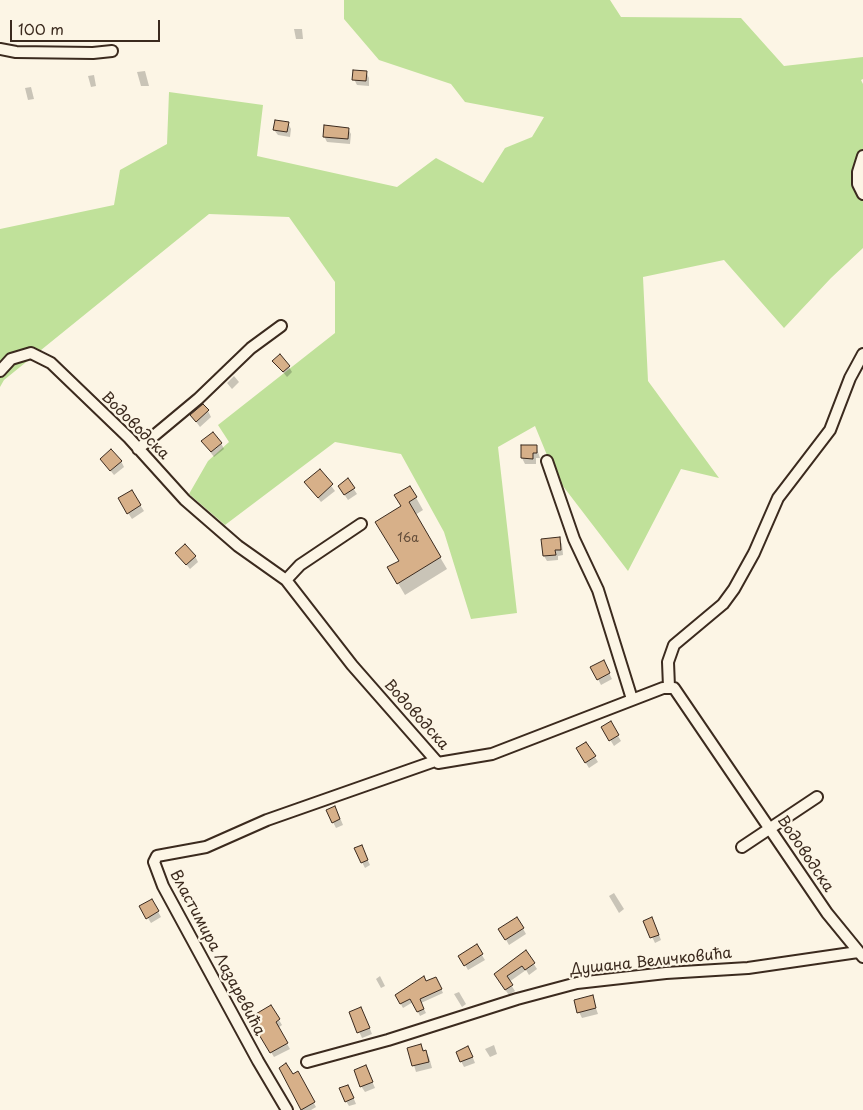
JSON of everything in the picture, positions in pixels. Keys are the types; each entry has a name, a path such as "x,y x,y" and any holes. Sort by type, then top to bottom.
{"street":[{"path":"0,49 26,52 94,53 112,51"},
{"path":"863,156 858,172 858,184 863,194"},
{"path":"138,449 198,398 251,348 281,326"},
{"name":"Водоводска","path":"0,371 11,359 31,352 51,363 129,438 192,506 238,546 286,580 352,665 435,761 451,762 492,754 632,699 669,687 676,690 827,913 860,955"},
{"path":"669,687 668,662 674,645 723,604 734,589 754,553 778,498 830,430 856,364 863,354"},
{"path":"548,461 574,539 598,590 632,699"},
{"path":"286,580 300,565 361,524"},
{"name":"Властимира Лазаревића","path":"288,1110 253,1052 164,886 154,862 157,856 206,847 267,820 435,761"},
{"path":"742,847 817,797"},
{"name":"Душана Величковића","path":"307,1062 412,1033 517,999 577,983 656,974 748,968 860,955"}],"green space":[{"path":"344,0 610,0 621,17 741,18 784,66 863,57 863,79 861,80 863,84 863,248 831,278 784,328 724,260 643,277 648,381 719,478 681,469 628,571 556,477 535,426 498,447 517,613 471,619 444,532 401,454 335,442 225,525 189,494 208,461 229,442 218,425 335,333 335,282 289,217 209,214 4,380 0,387 0,229 114,205 120,170 167,144 169,92 263,105 257,156 397,187 436,158 483,183 505,148 532,137 544,117 465,102 451,84 379,60 344,19"}],"building":[{"path":"353,70 367,71 366,81 352,80"},
{"path":"275,120 289,122 287,132 273,130"},
{"path":"324,125 349,128 348,139 323,137"},
{"path":"280,354 290,366 283,372 272,361"},
{"path":"203,404 209,410 196,422 190,415"},
{"path":"213,432 222,443 211,452 201,441"},
{"path":"521,445 537,445 537,453 533,453 533,459 521,458"},
{"path":"111,449 122,461 110,471 100,459"},
{"path":"320,469 333,484 318,498 304,482"},
{"path":"348,478 355,488 344,495 338,486"},
{"path":"410,486 417,497 409,502 441,557 397,584 387,567 399,561 375,522 401,506 394,495"},
{"path":"132,490 141,505 127,514 118,498"},
{"path":"560,537 561,550 555,550 556,555 543,556 541,539"},
{"path":"185,544 196,556 186,565 175,553"},
{"path":"604,660 610,673 597,680 590,667"},
{"path":"611,721 619,735 609,741 601,727"},
{"path":"586,742 596,756 585,763 576,748"},
{"path":"335,806 340,819 332,823 326,810"},
{"path":"362,845 368,860 361,863 354,848"},
{"path":"152,899 159,911 146,919 139,906"},
{"path":"517,917 524,928 505,940 498,929"},
{"path":"652,917 659,935 650,938 643,921"},
{"path":"477,944 483,954 464,966 458,956"},
{"path":"526,950 535,963 525,970 522,966 507,976 513,985 505,990 494,974"},
{"path":"424,976 426,981 436,977 442,989 420,999 424,1009 417,1012 410,999 400,1004 395,995"},
{"path":"593,995 596,1008 577,1013 574,1000"},
{"path":"271,1005 280,1019 276,1022 288,1043 270,1053 249,1018"},
{"path":"361,1007 370,1028 357,1033 349,1012"},
{"path":"421,1044 423,1051 426,1050 429,1062 412,1066 407,1048"},
{"path":"468,1046 473,1057 460,1062 456,1052"},
{"path":"286,1063 293,1074 298,1071 315,1102 301,1110 279,1068"},
{"path":"366,1065 373,1082 360,1087 354,1070"},
{"path":"348,1085 354,1098 345,1102 339,1088"}]}
